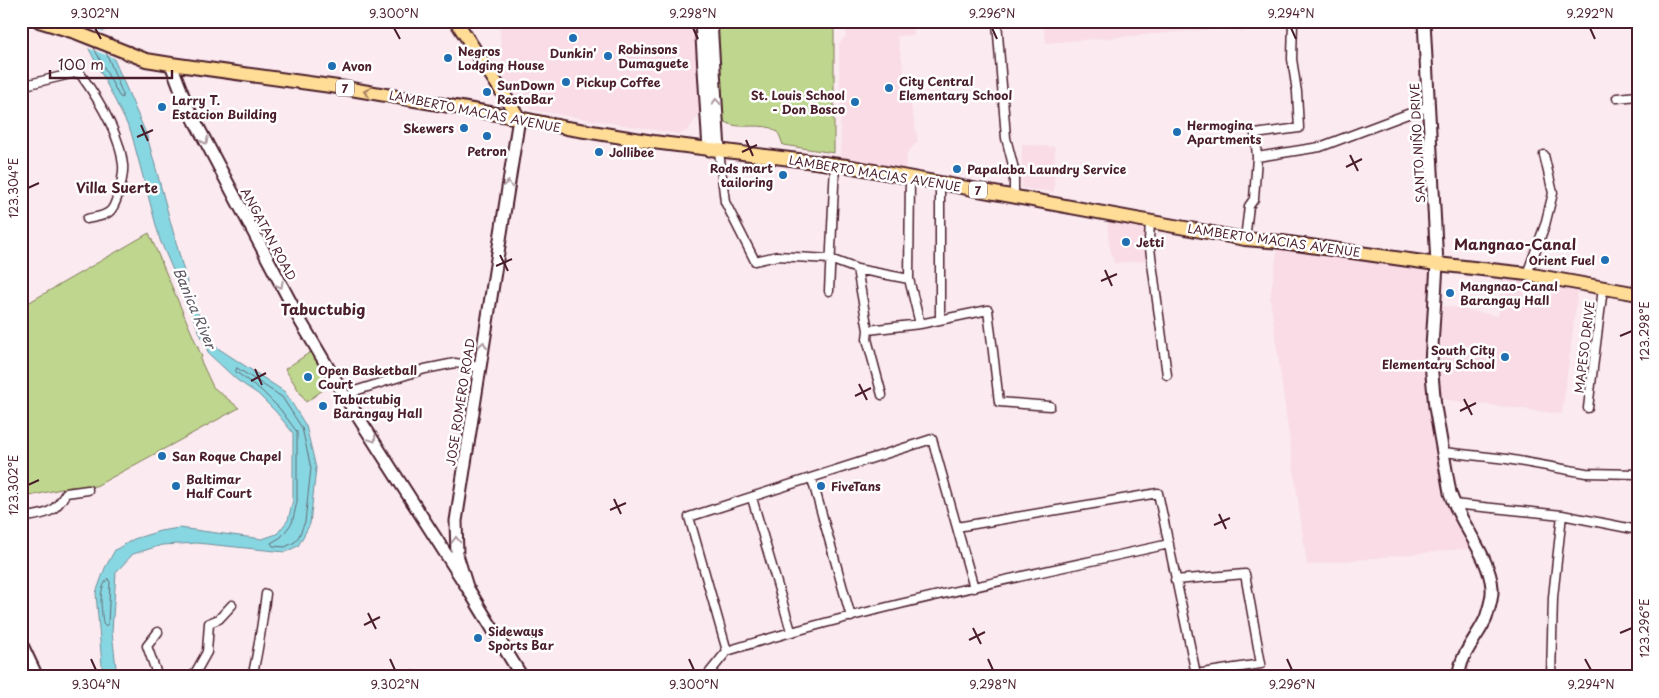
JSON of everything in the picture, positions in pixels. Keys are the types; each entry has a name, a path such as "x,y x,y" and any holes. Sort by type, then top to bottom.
{"main road":[{"name":"7","path":"39,21 74,32 146,60 171,64"},
{"path":"456,21 519,118"},
{"path":"701,21 714,150"},
{"path":"711,21 714,150"},
{"name":"SANTO NIÑO DRIVE","path":"1424,21 1437,264 1431,363 1435,407 1453,504 1480,553 1492,587 1488,612 1464,656 1459,677"},
{"name":"LAMBERTO MACIAS AVENUE","path":"171,64 345,88 567,128 714,150 834,164 1245,239 1282,242 1437,264 1526,274 1638,294"},
{"name":"ANGATAN ROAD","path":"171,64 187,106 301,322 346,398 467,587"},
{"name":"JOSE ROMERO ROAD","path":"519,118 456,522 457,555 467,587 522,677"},
{"path":"21,643 37,677"}],"street":[{"path":"998,21 1006,138 1014,169 1014,196"},
{"path":"1245,239 1249,206 1254,199 1257,156 1255,134 1299,128 1297,92 1292,59 1293,21"},
{"path":"21,86 79,72 120,146 123,167 118,194 111,211 105,215 87,219"},
{"path":"1617,98 1638,96"},
{"path":"1257,156 1320,147 1429,106"},
{"path":"714,150 725,202 755,261 777,256 830,260 857,269 909,279"},
{"path":"1526,274 1545,226 1553,193 1544,155"},
{"path":"829,291 834,164"},
{"path":"910,178 909,279 920,324"},
{"path":"940,183 940,320"},
{"path":"1150,221 1149,241 1166,375"},
{"path":"857,269 868,330 867,339 882,395"},
{"name":"MAPESO DRIVE","path":"1588,408 1603,288"},
{"path":"868,330 920,324 988,310 999,402 1050,406"},
{"path":"346,398 358,390 425,369 455,363 479,367"},
{"path":"727,651 689,517 932,439 974,588"},
{"path":"1443,452 1507,459 1586,474 1638,474"},
{"path":"812,479 851,617"},
{"path":"21,518 53,511 66,493 88,490"},
{"path":"957,527 1158,493 1175,580 1196,674 1261,664 1245,574 1175,580"},
{"path":"752,498 791,631"},
{"path":"1453,504 1562,515 1638,530"},
{"path":"1551,677 1553,597 1562,515"},
{"path":"706,677 727,651 791,631 1169,544"},
{"path":"252,677 260,643 266,594"},
{"path":"193,677 207,652 209,623 219,619 232,606"},
{"path":"158,632 147,646 158,677"}],"shaded area":[{"path":"499,21 695,21 701,104 699,114 688,130 679,134 532,110 518,100 504,82"},
{"path":"846,21 912,21 914,35 897,36 918,141 907,153 905,170 841,160 839,44 846,36"},
{"path":"1043,21 1289,21 1288,24 1243,31 1216,29 1046,43"},
{"path":"1022,144 1055,147 1054,192 1022,188"},
{"path":"1107,217 1143,222 1146,236 1145,261 1114,263 1109,244"},
{"path":"1278,246 1432,268 1428,373 1442,497 1471,548 1307,565 1270,298"},
{"name":"South City Elementary School","path":"1503,279 1578,290 1562,414 1440,399 1441,305 1498,316"}],"green space":[{"path":"716,21 834,21 834,153 783,145 776,131 771,128 737,126 725,122 722,117"},
{"path":"149,233 213,387 239,408 96,486 70,487 21,498 21,307"},
{"name":"Open Basketball Court","path":"312,351 330,385 306,402 285,369"}],"water":[{"name":"Banica River","path":"80,21 103,21 104,36 147,136 192,301 213,345 285,392 306,426 316,468 310,524 298,546 285,552 197,543 162,545 133,554 116,572 112,632 117,677 103,677 96,593 105,568 115,550 134,539 160,531 179,528 262,539 277,534 288,520 293,500 293,433 258,394 237,380 209,354 160,240 131,132 81,33"}],"pier":[{"path":"78,22 106,33 117,59 85,47 79,33"}],"place":[{"name":"Dunkin'","path":"573,38"},
{"name":"Robinsons Dumaguete","path":"608,56"},
{"name":"Negros Lodging House","path":"448,58"},
{"name":"Avon","path":"332,66"},
{"name":"Pickup Coffee","path":"566,82"},
{"name":"City Central Elementary School","path":"889,88"},
{"name":"SunDown RestoBar","path":"487,92"},
{"name":"St. Louis School - Don Bosco","path":"855,102"},
{"name":"Larry T. Estacion Building","path":"162,107"},
{"name":"Skewers","path":"464,128"},
{"name":"Hermogina Apartments","path":"1177,132"},
{"name":"Petron","path":"487,136"},
{"name":"Jollibee","path":"599,152"},
{"name":"Papalaba Laundry Service","path":"957,169"},
{"name":"Rods mart tailoring","path":"783,175"},
{"name":"Jetti","path":"1126,242"},
{"name":"Orient Fuel","path":"1605,260"},
{"name":"Mangnao-Canal Barangay Hall","path":"1450,293"},
{"name":"South City Elementary School","path":"1505,357"},
{"name":"Open Basketball Court","path":"308,377"},
{"name":"Tabuctubig Barangay Hall","path":"323,406"},
{"name":"San Roque Chapel","path":"162,456"},
{"name":"Baltimar Half Court","path":"176,486"},
{"name":"FiveTans","path":"821,486"},
{"name":"Sideways Sports Bar","path":"478,638"}],"district":[{"name":"Villa Suerte","path":"117,187"},
{"name":"Mangnao-Canal","path":"1515,243"},
{"name":"Tabuctubig","path":"323,308"}]}
